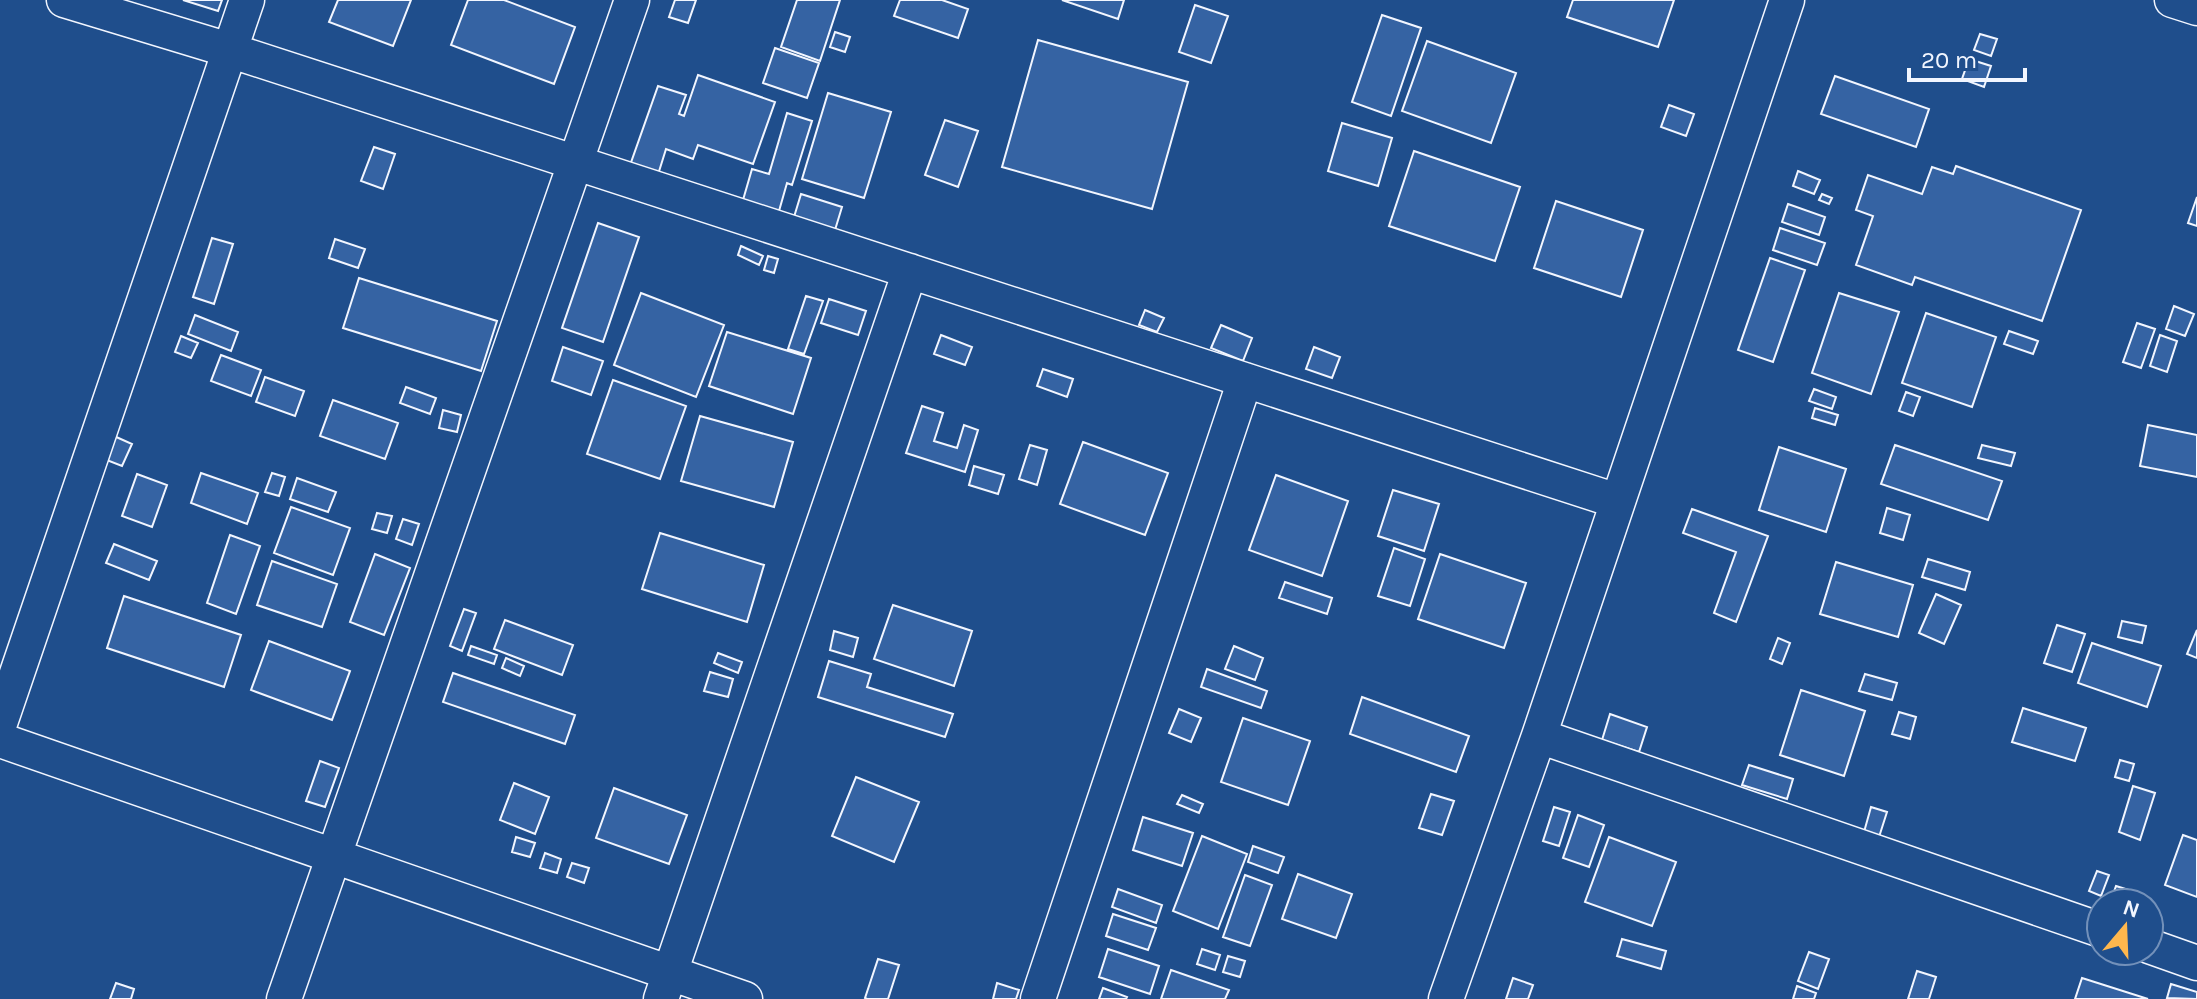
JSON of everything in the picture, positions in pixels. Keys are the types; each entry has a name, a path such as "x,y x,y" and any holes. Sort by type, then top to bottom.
{"street":[{"path":"64,0 229,50 1617,501"},
{"path":"0,723 247,0"},
{"path":"284,999 632,0"},
{"path":"1446,999 1539,736 1787,0"},
{"path":"2172,0 2197,8"},
{"path":"666,986 910,271"},
{"path":"1038,999 1245,380"},
{"path":"1539,736 2085,924"},
{"path":"0,740 333,855 666,986 745,999"},
{"path":"2165,952 2197,963"}],"building":[{"path":"183,0 222,0 218,11"},
{"path":"338,0 411,0 393,46 329,22"},
{"path":"468,0 504,0 575,27 554,84 451,45"},
{"path":"675,0 696,0 688,23 669,17"},
{"path":"797,0 840,0 820,61 781,47"},
{"path":"900,0 942,0 968,9 958,38 894,16"},
{"path":"1062,0 1124,0 1118,19"},
{"path":"1573,0 1674,0 1658,47 1567,17"},
{"path":"1195,5 1228,16 1211,63 1179,52"},
{"path":"1382,15 1421,28 1391,116 1352,102"},
{"path":"835,32 850,37 845,52 830,47"},
{"path":"1980,34 1997,39 1991,56 1974,50"},
{"path":"1038,40 1188,82 1152,209 1002,167"},
{"path":"1427,41 1516,73 1491,143 1402,111"},
{"path":"775,48 819,63 807,98 763,83"},
{"path":"1969,59 1991,66 1984,87 1962,79"},
{"path":"698,75 775,102 753,164 698,145 693,159 666,149 656,181 628,171 658,86 686,95 679,114 684,116"},
{"path":"1835,76 1929,109 1916,147 1821,114"},
{"path":"828,93 891,112 864,198 802,179"},
{"path":"1669,105 1694,114 1686,136 1661,127"},
{"path":"787,113 812,121 792,185 787,183 779,211 743,200 752,169 769,174"},
{"path":"945,120 978,131 958,187 925,175"},
{"path":"1342,123 1392,138 1378,186 1328,171"},
{"path":"374,147 395,154 383,189 361,181"},
{"path":"1414,151 1520,187 1495,261 1389,226"},
{"path":"1956,166 2081,210 2042,321 1915,277 1912,285 1856,265 1873,216 1856,210 1868,175 1922,194 1932,167 1953,174"},
{"path":"1798,171 1820,180 1814,194 1793,186"},
{"path":"801,194 842,207 835,230 794,217"},
{"path":"1822,194 1832,198 1829,204 1819,200"},
{"path":"2197,197 2197,226 2188,223"},
{"path":"1556,201 1643,230 1621,297 1534,268"},
{"path":"1788,204 1825,217 1819,235 1782,222"},
{"path":"598,223 639,237 603,342 562,328"},
{"path":"1780,228 1825,243 1817,265 1773,250"},
{"path":"212,238 233,244 214,304 193,297"},
{"path":"335,239 365,249 358,268 329,258"},
{"path":"741,246 763,256 759,265 738,255"},
{"path":"768,256 778,259 774,273 764,270"},
{"path":"1770,258 1805,270 1773,362 1738,350"},
{"path":"359,278 497,321 481,371 343,328"},
{"path":"641,293 724,325 696,397 614,365"},
{"path":"1839,293 1899,312 1871,394 1812,373"},
{"path":"806,296 823,301 804,354 788,349"},
{"path":"829,299 866,311 858,335 821,323"},
{"path":"2174,306 2194,314 2185,336 2166,329"},
{"path":"1145,310 1164,318 1157,332 1139,325"},
{"path":"1926,313 1996,337 1972,407 1902,383"},
{"path":"195,315 238,332 231,351 188,334"},
{"path":"2137,323 2155,329 2141,368 2123,362"},
{"path":"1221,325 1252,338 1243,361 1211,348"},
{"path":"2009,331 2038,341 2033,354 2004,344"},
{"path":"727,332 811,358 793,414 709,386"},
{"path":"941,335 972,347 965,365 934,354"},
{"path":"2160,335 2177,341 2167,372 2150,366"},
{"path":"181,336 198,343 191,358 175,352"},
{"path":"563,347 603,361 591,395 552,381"},
{"path":"1314,347 1340,357 1332,378 1306,369"},
{"path":"221,355 261,370 251,396 211,381"},
{"path":"1043,369 1073,379 1067,397 1037,386"},
{"path":"265,377 304,391 295,416 256,402"},
{"path":"613,380 686,406 660,479 587,454"},
{"path":"406,387 436,398 430,414 400,403"},
{"path":"1814,389 1836,397 1832,409 1809,401"},
{"path":"1906,392 1920,397 1913,416 1899,411"},
{"path":"333,400 398,423 385,459 320,436"},
{"path":"922,406 943,413 934,441 957,448 964,425 978,430 965,472 906,453"},
{"path":"1815,408 1838,415 1835,425 1812,418"},
{"path":"443,410 461,415 457,432 439,428"},
{"path":"700,416 793,442 774,507 681,481"},
{"path":"2148,425 2197,435 2197,477 2140,466"},
{"path":"114,436 132,444 122,466 104,459"},
{"path":"1083,442 1168,473 1145,535 1060,504"},
{"path":"1030,445 1047,450 1037,485 1019,479"},
{"path":"1895,445 2002,481 1988,520 1881,484"},
{"path":"1982,445 2015,453 2011,466 1978,458"},
{"path":"1779,447 1846,469 1826,532 1759,510"},
{"path":"974,466 1004,475 998,494 969,485"},
{"path":"201,473 258,493 247,524 191,503"},
{"path":"272,473 285,477 279,496 265,492"},
{"path":"137,474 167,485 152,527 122,516"},
{"path":"1276,475 1348,501 1322,576 1249,550"},
{"path":"297,478 336,492 328,512 290,499"},
{"path":"1393,490 1439,504 1424,551 1378,536"},
{"path":"291,507 350,528 333,575 274,553"},
{"path":"1887,508 1910,515 1903,540 1880,533"},
{"path":"1692,509 1768,536 1736,622 1714,613 1736,552 1683,533"},
{"path":"377,513 392,516 387,533 372,529"},
{"path":"403,519 419,524 412,545 396,539"},
{"path":"660,533 764,565 747,622 642,589"},
{"path":"230,535 260,546 236,614 207,603"},
{"path":"114,544 157,561 149,580 106,563"},
{"path":"1394,548 1425,559 1410,606 1378,596"},
{"path":"375,554 410,568 384,635 350,622"},
{"path":"1440,554 1526,583 1504,648 1418,619"},
{"path":"1928,559 1970,572 1965,590 1922,577"},
{"path":"272,561 337,584 322,627 257,605"},
{"path":"1836,562 1913,585 1898,637 1820,614"},
{"path":"1285,582 1332,598 1327,614 1279,598"},
{"path":"1936,594 1961,605 1944,644 1919,633"},
{"path":"124,596 241,635 224,687 107,648"},
{"path":"893,605 972,631 954,686 874,659"},
{"path":"464,609 476,613 462,651 450,646"},
{"path":"505,620 573,645 562,675 494,649"},
{"path":"2122,621 2146,626 2142,643 2118,637"},
{"path":"2057,625 2085,634 2072,672 2044,663"},
{"path":"2197,630 2197,658 2187,654"},
{"path":"834,631 858,638 853,657 830,650"},
{"path":"1778,638 1790,643 1782,664 1770,659"},
{"path":"269,641 350,671 332,720 251,690"},
{"path":"2092,643 2161,666 2147,707 2078,683"},
{"path":"471,646 497,655 494,664 468,655"},
{"path":"1234,646 1263,658 1255,680 1225,669"},
{"path":"718,653 742,662 738,673 714,663"},
{"path":"506,658 524,666 520,676 502,668"},
{"path":"829,661 871,674 867,687 953,714 945,737 818,697"},
{"path":"1207,669 1267,691 1261,708 1201,687"},
{"path":"710,672 733,679 728,697 704,691"},
{"path":"453,673 575,715 565,744 443,702"},
{"path":"1865,674 1897,683 1892,700 1859,691"},
{"path":"1801,690 1865,711 1844,776 1780,755"},
{"path":"1362,697 1469,736 1456,772 1350,734"},
{"path":"2023,708 2086,728 2075,761 2012,742"},
{"path":"1179,709 1201,718 1191,742 1169,733"},
{"path":"1899,712 1916,717 1910,739 1892,734"},
{"path":"1610,714 1647,727 1639,752 1602,740"},
{"path":"1243,718 1310,741 1288,805 1221,782"},
{"path":"2120,760 2134,764 2129,781 2115,777"},
{"path":"320,761 339,768 325,807 306,801"},
{"path":"1749,765 1793,779 1787,799 1742,785"},
{"path":"856,777 919,802 894,862 832,836"},
{"path":"514,783 549,797 535,834 500,820"},
{"path":"2133,786 2155,793 2140,840 2119,832"},
{"path":"614,788 687,815 669,864 596,838"},
{"path":"1431,794 1454,801 1442,835 1419,828"},
{"path":"1182,795 1203,804 1199,813 1177,804"},
{"path":"1554,807 1570,812 1559,846 1543,841"},
{"path":"1871,807 1887,812 1879,837 1864,832"},
{"path":"1578,815 1604,825 1589,867 1563,858"},
{"path":"1143,817 1193,833 1182,866 1133,850"},
{"path":"2183,835 2197,840 2197,897 2165,885"},
{"path":"1202,836 1247,854 1218,929 1173,911"},
{"path":"516,837 535,843 530,857 512,852"},
{"path":"1609,837 1676,862 1652,926 1585,902"},
{"path":"1253,846 1284,857 1278,873 1248,862"},
{"path":"545,853 561,859 557,873 540,868"},
{"path":"572,863 589,868 584,883 567,877"},
{"path":"2097,871 2109,875 2104,887 2091,887"},
{"path":"1298,874 1352,894 1336,938 1282,919"},
{"path":"1245,875 1272,885 1250,946 1223,937"},
{"path":"1118,889 1162,905 1156,923 1112,907"},
{"path":"1113,914 1156,928 1148,950 1106,936"},
{"path":"1622,939 1666,951 1661,969 1617,956"},
{"path":"1108,949 1159,966 1150,994 1099,977"},
{"path":"1202,949 1220,955 1215,970 1197,964"},
{"path":"1809,952 1829,959 1818,989 1798,981"},
{"path":"1228,956 1245,961 1240,977 1223,972"},
{"path":"878,959 899,965 888,999 867,999 865,998"},
{"path":"1171,970 1229,990 1225,999 1161,999"},
{"path":"1917,971 1936,977 1929,999 1908,999"},
{"path":"1513,978 1533,985 1528,999 1506,999"},
{"path":"2082,978 2148,999 2075,999"},
{"path":"116,983 134,989 131,999 110,999"},
{"path":"997,983 1019,990 1016,999 993,999"},
{"path":"2171,984 2197,992 2197,999 2167,998"},
{"path":"1797,986 1816,993 1814,999 1793,999"},
{"path":"1103,988 1127,997 1099,999"}]}
